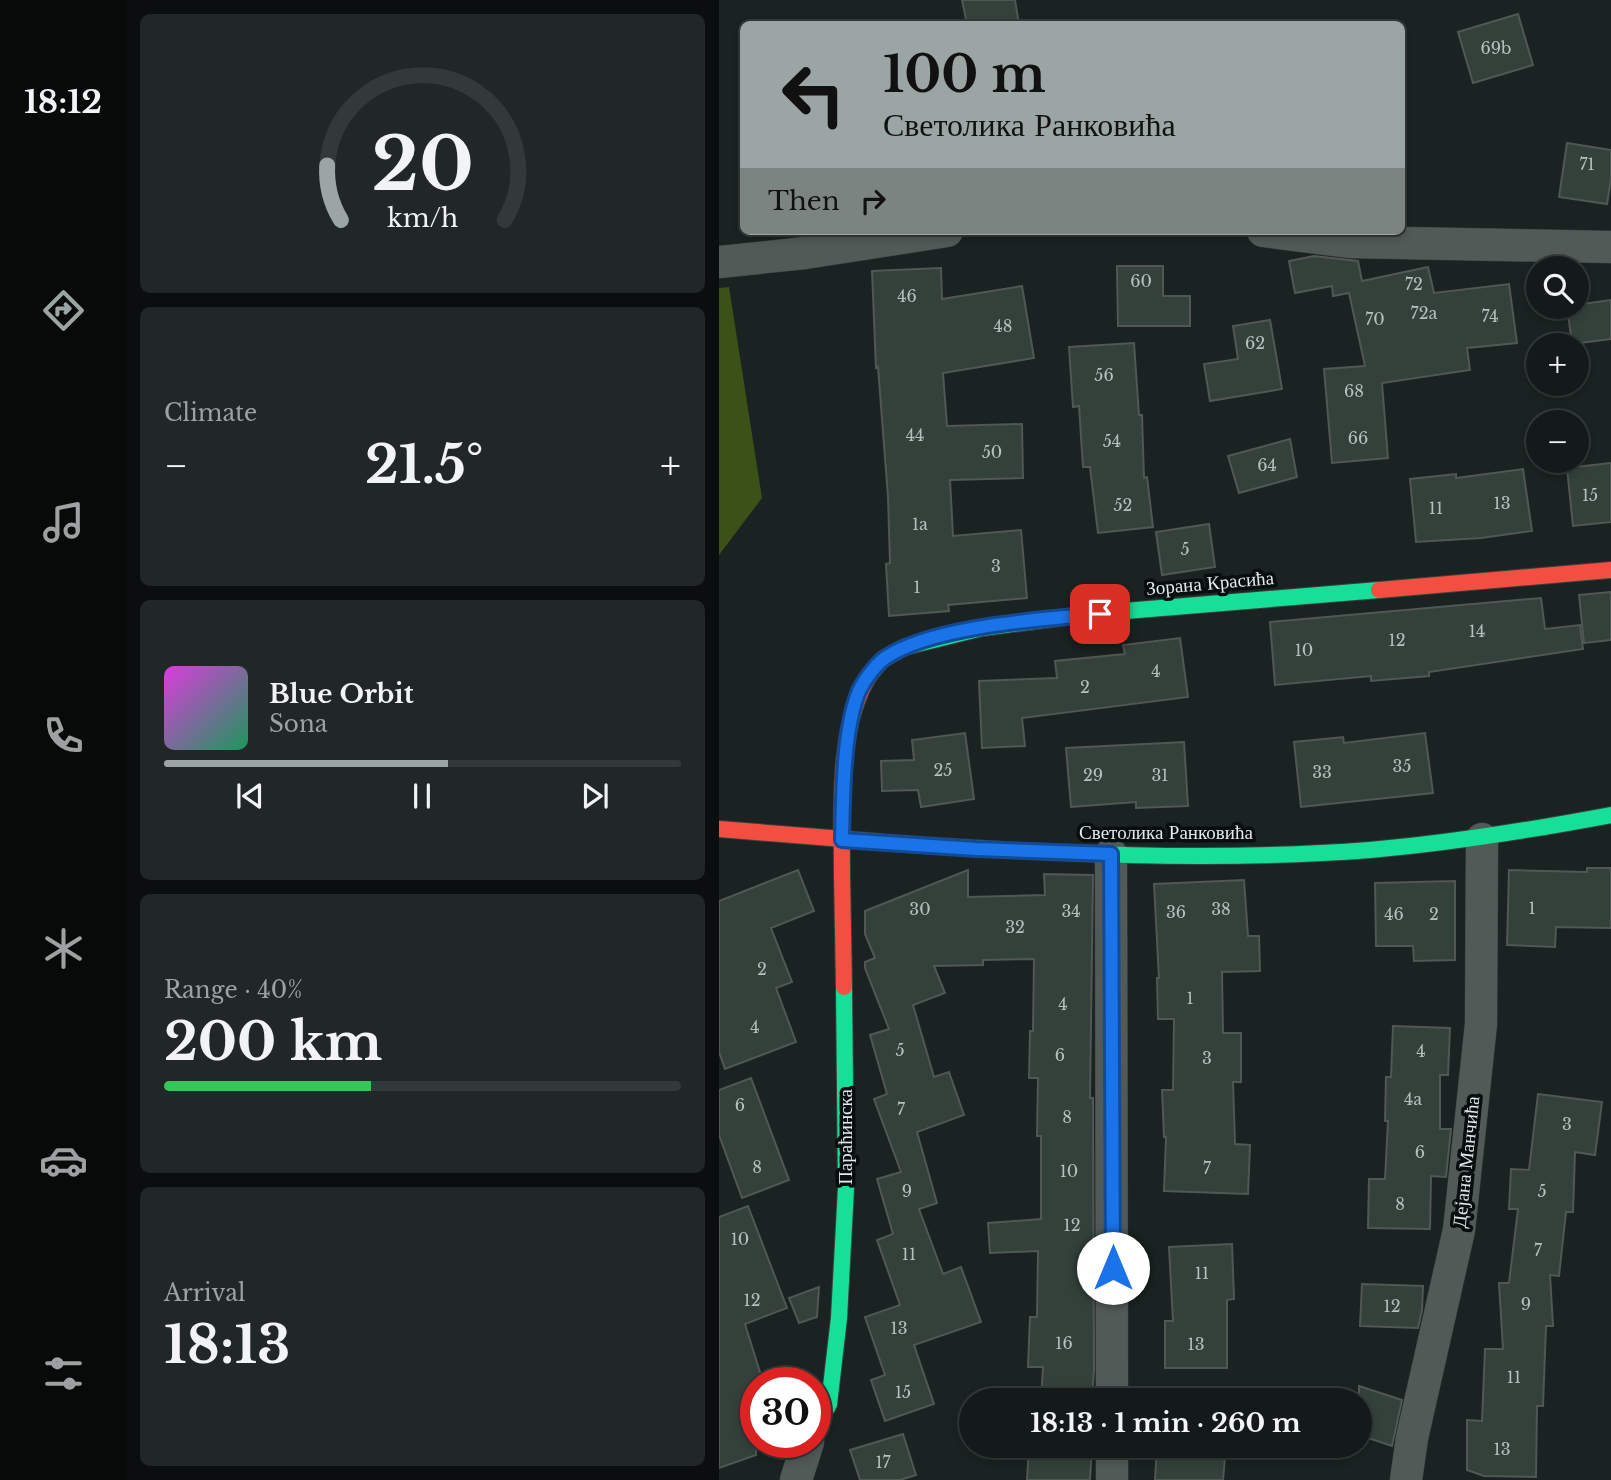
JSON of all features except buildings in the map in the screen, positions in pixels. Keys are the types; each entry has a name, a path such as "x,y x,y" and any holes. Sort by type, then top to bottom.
{"street":[{"path":"719,262 805,253 921,235"},
{"path":"1295,235 1350,242 1611,247"},
{"name":"Зорана Красића","path":"842,840 849,741 857,695 884,658 925,640 967,631 1073,616 1611,570"},
{"name":"Светолика Ранковића","path":"719,829 976,849 1111,854 1334,852 1482,839 1611,816"},
{"name":"Дејана Манчића","path":"1406,1480 1412,1438 1459,1230 1481,1024 1482,839"},
{"name":"Параћинска","path":"831,1387 839,1318 846,1188 842,840"},
{"path":"1111,854 1112,1388"},
{"path":"795,1480 803,1458"},
{"path":"1112,1458 1112,1480"}],"green space":[{"path":"729,287 762,498 719,555 719,288"}],"traffic: fast":[{"path":"871,673 883,659 905,647 982,628 1089,614 1379,590"},
{"path":"893,843 1131,855 1310,854 1431,844 1611,815"},
{"path":"831,1387 839,1318 846,1188 844,987"}],"traffic: jam":[{"path":"1379,590 1611,570"},
{"path":"844,987 843,770 852,717 871,673"},
{"path":"719,829 893,843"}],"route":[{"path":"1100,614 967,631 925,640 884,658 857,695 849,741 842,840 1111,854 1113,1268"}]}
